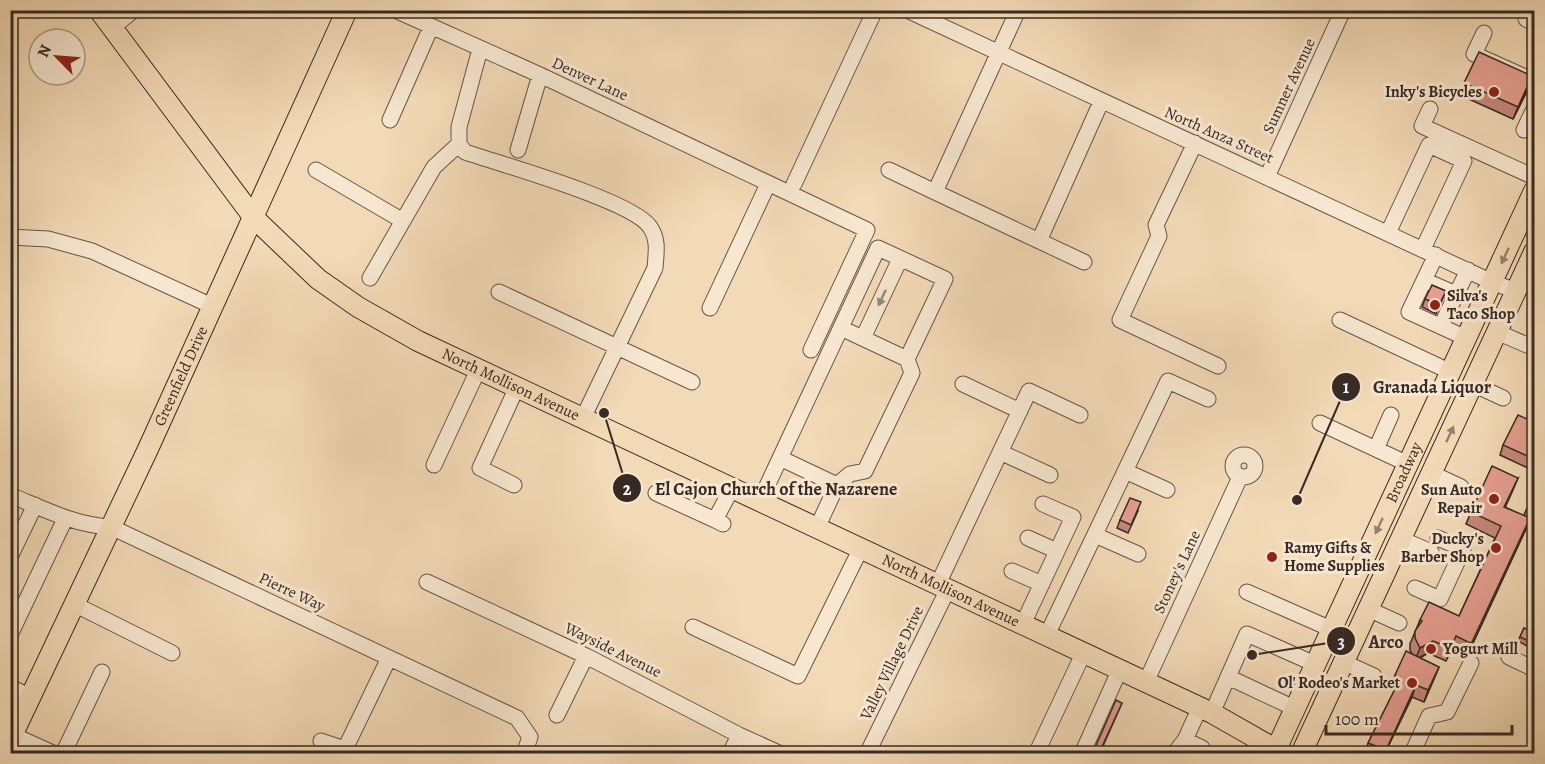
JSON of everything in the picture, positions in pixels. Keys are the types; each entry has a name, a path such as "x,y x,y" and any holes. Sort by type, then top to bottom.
{"main road":[{"name":"North Mollison Avenue","path":"99,10 254,218 318,279 358,307 418,341 1206,710 1278,752"},
{"name":"Greenfield Drive","path":"12,737 254,218 347,10"},
{"name":"Broadway","path":"1278,752 1294,708 1534,191"},
{"name":"Broadway","path":"1301,753 1497,332 1524,287 1534,252"}],"street":[{"path":"113,27 134,10"},
{"name":"Denver Lane","path":"394,10 540,75 867,230 811,350"},
{"path":"795,184 874,10"},
{"name":"North Anza Street","path":"907,10 1492,282 1524,287"},
{"path":"935,192 1018,10"},
{"name":"Sumner Avenue","path":"1267,177 1343,10"},
{"path":"390,120 431,27"},
{"path":"1484,33 1474,54 1534,81"},
{"path":"480,49 459,127 459,144 465,152 600,198 649,225 657,242 655,268 583,418"},
{"path":"518,150 540,75"},
{"path":"1039,241 1101,102"},
{"path":"1430,109 1422,126 1534,177"},
{"path":"1524,130 1534,109"},
{"path":"1195,143 1156,225 1159,236 1120,320 1218,366"},
{"path":"370,278 434,167 459,144"},
{"path":"1388,233 1429,145 1464,160 1429,252 1424,280 1409,312 1466,338"},
{"path":"316,170 404,221"},
{"path":"890,170 1084,262"},
{"path":"710,308 768,184"},
{"path":"10,237 48,239 92,251 212,306"},
{"path":"760,501 878,248 945,279 907,359"},
{"path":"863,338 900,258"},
{"path":"1441,327 1468,270"},
{"path":"1424,280 1456,294"},
{"path":"499,292 692,382"},
{"path":"1340,320 1451,372"},
{"path":"817,528 837,485 850,474 866,471 912,373 907,359 841,328"},
{"path":"1497,332 1527,345"},
{"path":"434,465 478,368"},
{"path":"1047,635 1168,381 1208,399"},
{"path":"963,384 1020,411"},
{"path":"1473,384 1503,398"},
{"path":"514,485 480,468 517,387"},
{"name":"Valley Village Drive","path":"867,753 1029,391 1080,415"},
{"path":"1376,449 1391,415"},
{"path":"1320,423 1408,464"},
{"path":"1000,452 1050,476"},
{"path":"780,458 837,485"},
{"path":"1125,471 1167,490"},
{"path":"1431,473 1461,487"},
{"name":"Stoney's Lane","path":"1146,682 1240,477"},
{"path":"656,493 720,522 732,488"},
{"name":"Pierre Way","path":"10,495 65,519 111,527 517,718 530,737 524,753"},
{"path":"1023,624 1073,517 1043,504"},
{"path":"10,556 34,505"},
{"path":"10,635 65,519"},
{"path":"1095,535 1137,555"},
{"path":"1028,538 1057,551"},
{"path":"1415,588 1440,599 1463,549 1438,538"},
{"path":"1401,539 1431,552"},
{"path":"693,627 798,676 861,548"},
{"path":"1012,571 1042,584"},
{"name":"Wayside Avenue","path":"427,582 586,656 739,735 781,753"},
{"path":"1247,592 1331,629"},
{"path":"74,604 172,653"},
{"path":"1368,609 1398,623"},
{"path":"1174,753 1228,677 1248,634 1315,664"},
{"path":"1036,753 1084,652"},
{"path":"557,715 586,656"},
{"path":"1509,657 1534,669"},
{"path":"321,741 345,749 389,658"},
{"path":"1344,662 1374,676"},
{"path":"1412,753 1429,716 1447,712 1471,663"},
{"path":"1082,753 1120,669"},
{"path":"63,753 102,672"},
{"path":"1228,677 1294,708"},
{"path":"10,687 31,697"},
{"path":"730,753 739,735"},
{"path":"12,737 56,753"},
{"path":"1185,740 1202,748 1200,753"}],"building":[{"name":"Inky's Bicycles","path":"1479,52 1532,76 1518,107 1464,83"},
{"path":"1432,285 1446,291 1439,305 1425,299"},
{"path":"1518,415 1534,422 1532,458 1503,445"},
{"path":"1492,466 1518,478 1504,507 1530,518 1472,642 1456,636 1451,648 1433,641 1420,648 1415,638 1415,631 1422,621 1420,620 1429,602 1459,616 1501,526 1471,512"},
{"path":"1534,492 1534,520 1524,515"},
{"path":"1130,498 1141,502 1131,525 1120,520"},
{"path":"1524,628 1534,633 1531,642 1520,637"},
{"path":"1406,651 1439,667 1428,690 1416,685 1386,750 1368,743 1400,677 1395,675"},
{"path":"1116,700 1122,703 1099,753 1089,753 1094,750"}],"place":[{"name":"Inky's Bicycles","path":"1494,92"},
{"name":"Silva's Taco Shop","path":"1435,305"},
{"name":"El Cajon Church of the Nazarene","path":"604,413"},
{"name":"Sun Auto Repair","path":"1494,499"},
{"name":"Granada Liquor","path":"1297,500"},
{"name":"Ducky's Barber Shop","path":"1496,548"},
{"name":"Ramy Gifts & Home Supplies","path":"1272,557"},
{"name":"Yogurt Mill","path":"1431,649"},
{"name":"Arco","path":"1252,655"},
{"name":"Ol' Rodeo's Market","path":"1412,683"}]}
